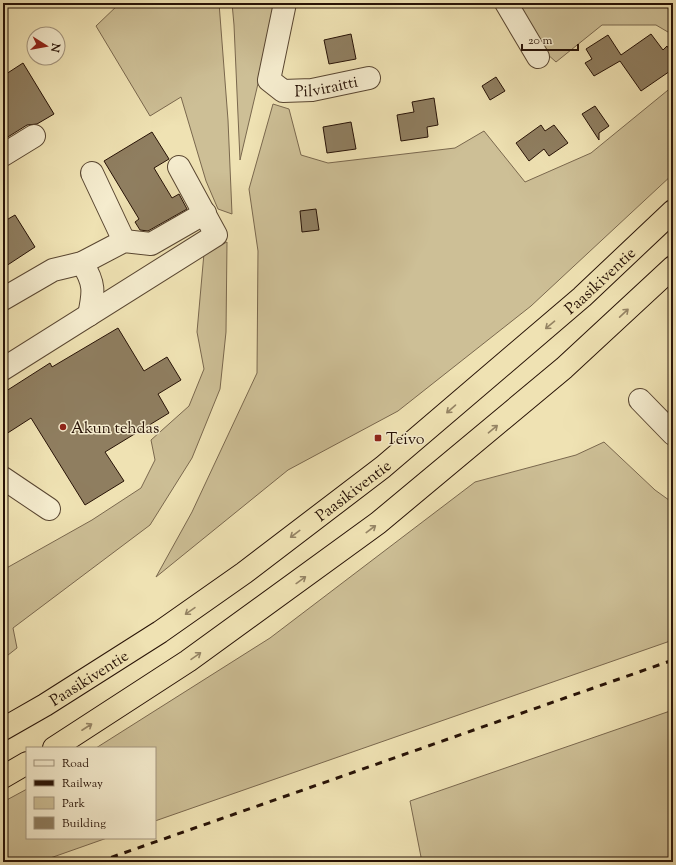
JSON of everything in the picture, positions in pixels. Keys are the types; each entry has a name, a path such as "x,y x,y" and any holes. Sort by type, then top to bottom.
{"highway":[{"name":"Paasikiventie","path":"3,728 44,705 160,632 244,573 383,467 582,297 673,212"},
{"path":"56,747 188,661 378,523 564,368 673,267"},
{"path":"3,777 26,764"}],"street":[{"name":"Pilviraitti","path":"285,3 269,80 283,91 312,90 369,78"},
{"path":"506,3 538,57"},
{"path":"3,155 34,136"},
{"path":"3,369 216,235 179,167"},
{"path":"92,173 124,241"},
{"path":"3,299 52,270 82,263 124,241 151,244 205,213"},
{"path":"82,263 90,277 94,293 89,315"},
{"path":"640,400 673,434"},
{"path":"3,478 49,509"}],"green space":[{"path":"120,3 219,3 228,120 232,214 218,209 206,181 181,97 150,116 96,26"},
{"path":"232,3 277,3 240,160 234,25"},
{"path":"512,3 673,3 673,35 656,25 602,25 556,62 536,44"},
{"path":"673,86 673,174 531,306 398,411 288,470 156,577 192,512 257,373 258,251 249,189 273,104 289,109 301,155 328,163 455,148 484,131 525,182 591,153"},
{"path":"227,242 226,332 220,389 192,458 150,525 13,628 17,648 3,659 3,570 92,520 141,488 155,460 151,440 189,406 204,369 197,332 204,253"},
{"path":"604,442 655,490 673,503 673,640 156,821 156,747 98,747 270,638 475,482 576,455"},
{"path":"673,710 673,862 422,862 410,801"},
{"path":"26,790 26,839 104,839 39,862 3,862 3,802"}],"building":[{"path":"351,34 356,59 329,64 324,40"},
{"path":"651,34 663,50 667,46 673,55 673,69 641,91 620,61 594,76 585,63 592,59 586,49 608,35 621,55"},
{"path":"23,63 54,114 37,124 27,125 3,140 3,76"},
{"path":"496,77 505,91 490,100 482,86"},
{"path":"434,98 438,125 427,127 428,137 401,141 397,115 414,112 412,102"},
{"path":"595,106 609,126 599,133 599,140 582,114"},
{"path":"351,122 356,149 327,153 323,127"},
{"path":"541,125 545,131 554,125 568,143 549,156 544,149 529,161 516,143"},
{"path":"152,132 169,159 154,168 172,198 179,194 187,209 148,231 140,230 135,222 139,219 104,161"},
{"path":"316,209 319,230 302,232 300,211"},
{"path":"15,215 35,247 3,268 3,222"},
{"path":"118,328 144,371 167,357 181,380 158,394 169,413 105,452 124,481 85,505 31,418 3,436 3,393 50,363 52,367"}],"railway":[{"path":"98,862 673,660"}],"place":[{"name":"Akun tehdas","path":"63,427"},
{"name":"Teivo","path":"378,438"}]}
